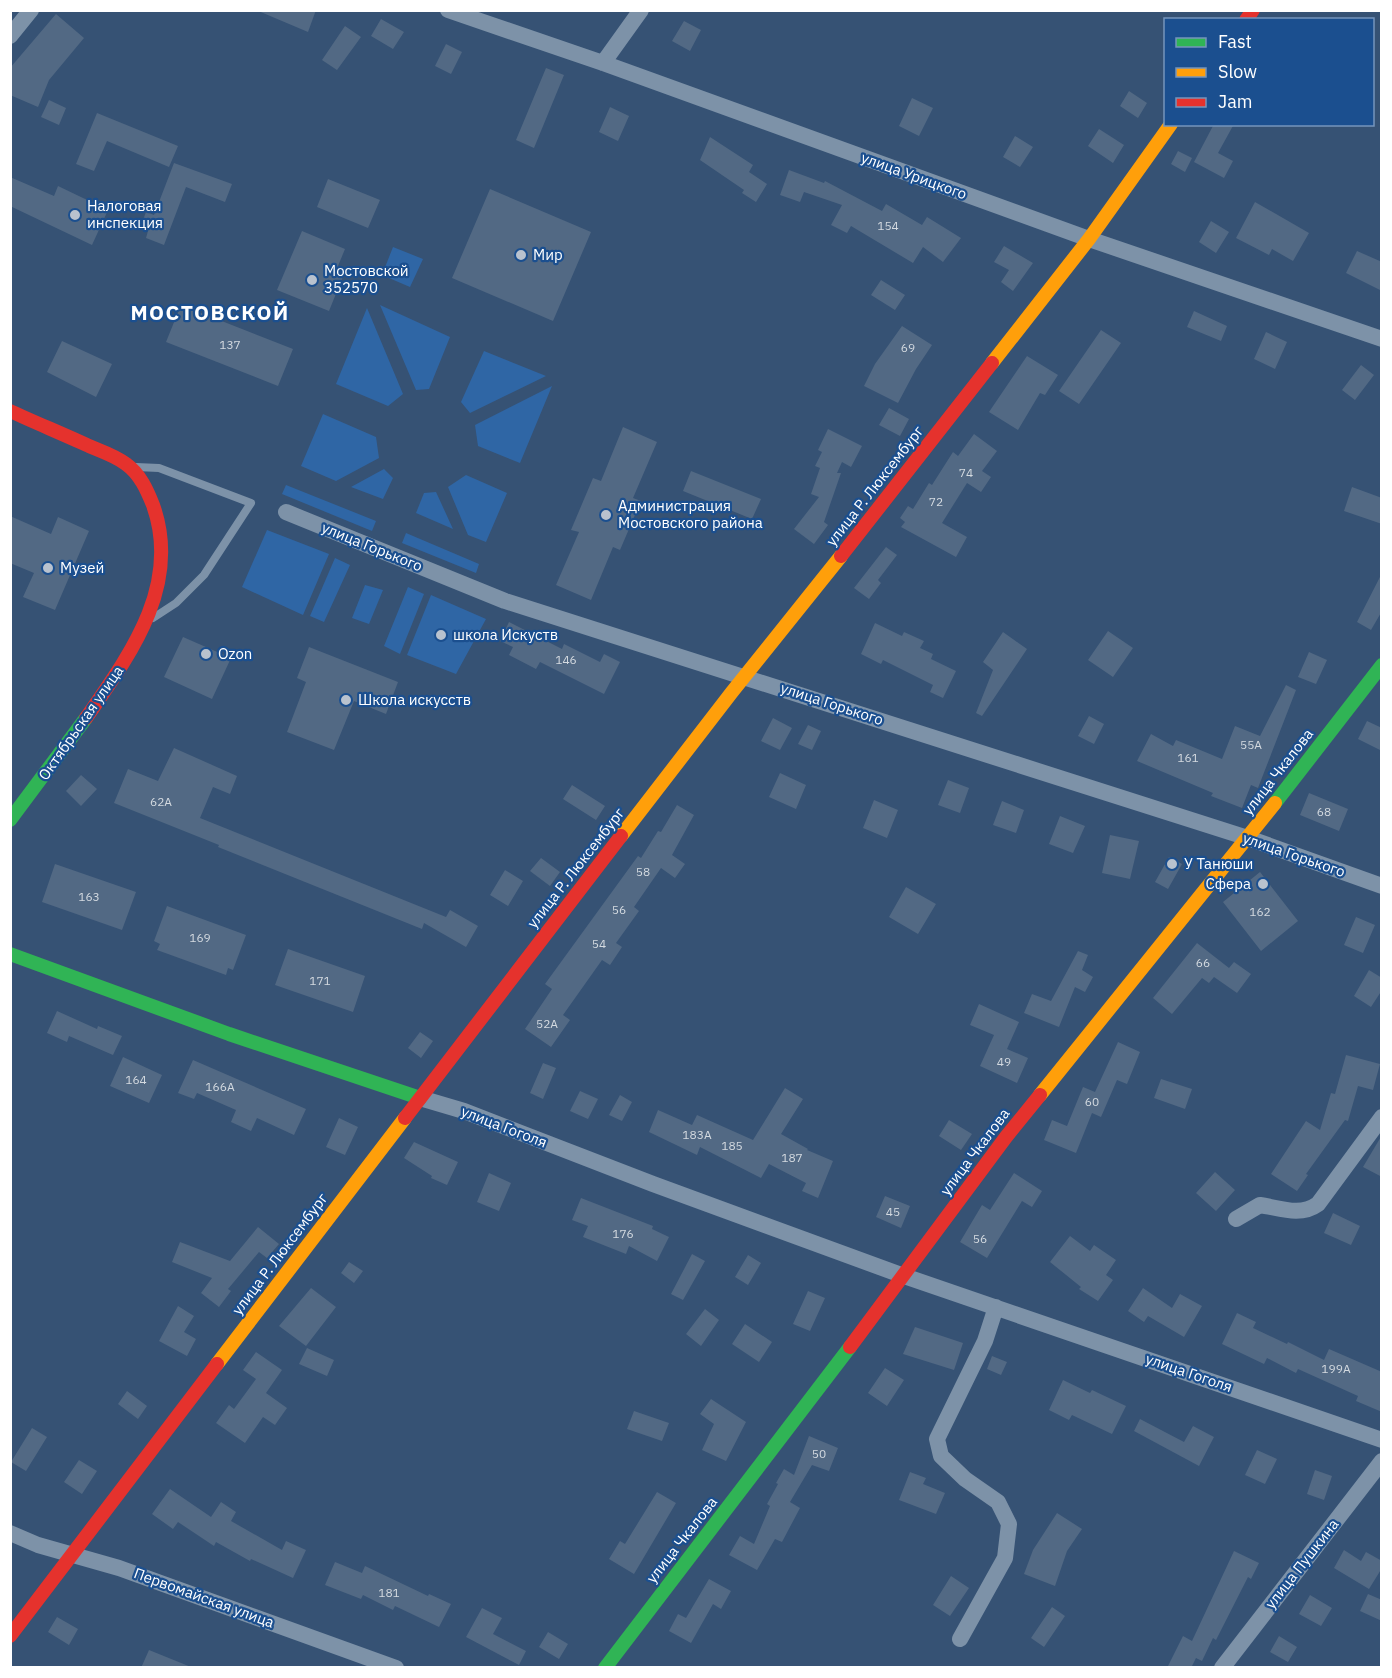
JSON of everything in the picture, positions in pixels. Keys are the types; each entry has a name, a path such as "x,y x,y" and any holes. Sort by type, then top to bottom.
{"street":[{"path":"10,36 31,10"},
{"name":"улица Урицкого","path":"448,10 603,63 1089,239 1382,339"},
{"path":"603,63 641,10"},
{"name":"улица Р. Люксембург","path":"10,1636 420,1098 746,676 1089,239 1170,126"},
{"path":"10,411 122,460 132,467"},
{"name":"Октябрьская улица","path":"10,820 71,742 121,667 147,622 159,574 160,541 157,512 147,489 132,467"},
{"name":"улица Горького","path":"286,512 505,601 1248,838 1382,886"},
{"name":"улица Чкалова","path":"605,1668 904,1276 1006,1137 1248,838 1382,665"},
{"name":"улица Гоголя","path":"10,954 230,1034 464,1111 653,1184 904,1276 1382,1440"},
{"path":"1236,1219 1260,1205 1296,1212 1308,1211 1318,1204 1382,1117"},
{"path":"960,1639 1005,1558 1009,1524 998,1502 965,1479 941,1456 937,1439 985,1341 996,1307"},
{"name":"улица Пушкина","path":"1222,1668 1382,1461"},
{"name":"Первомайская улица","path":"10,1533 38,1545 118,1568 396,1668"}],"lane":[{"name":"Октябрьская улица","path":"132,467 159,468 251,503 204,575 176,603 147,622"}],"shaded area":[{"path":"393,247 423,259 410,287 382,275"},
{"path":"380,305 450,337 429,389 416,390"},
{"path":"367,308 403,394 388,406 336,384"},
{"path":"484,351 546,376 470,413 461,402"},
{"path":"552,386 520,463 478,446 475,425"},
{"path":"323,414 376,437 379,458 336,481 301,466"},
{"path":"384,469 393,478 383,499 351,487"},
{"path":"466,475 507,493 486,542 468,535 448,487"},
{"path":"286,485 376,521 372,531 282,494"},
{"path":"436,492 453,529 416,513 424,493"},
{"path":"267,530 329,554 303,615 242,587"},
{"path":"406,533 479,564 476,573 402,543"},
{"path":"335,558 350,565 324,622 310,616"},
{"path":"365,585 383,590 369,624 352,618"},
{"path":"408,587 424,594 400,654 384,646"},
{"path":"431,595 486,619 456,674 407,655"}],"building":[{"path":"256,10 316,10 308,32"},
{"path":"56,14 84,38 49,80 38,107 10,95 10,68"},
{"path":"381,19 404,32 393,49 371,36"},
{"path":"684,21 701,30 690,51 672,41"},
{"path":"345,26 361,37 337,70 322,60"},
{"path":"446,44 462,52 451,74 435,66"},
{"path":"546,68 564,75 534,148 516,140"},
{"path":"1129,91 1147,103 1138,118 1120,106"},
{"path":"912,98 933,108 919,136 899,126"},
{"path":"49,100 66,108 59,125 41,117"},
{"path":"610,107 629,116 618,141 599,132"},
{"path":"97,113 178,146 169,167 107,141 94,171 76,164"},
{"path":"1213,126 1233,126 1218,153 1233,161 1224,178 1194,162"},
{"path":"1099,129 1124,145 1113,163 1088,146"},
{"path":"1015,136 1033,147 1020,167 1003,157"},
{"path":"710,137 753,165 749,172 767,184 756,202 742,193 744,190 700,160"},
{"path":"1178,151 1192,158 1185,172 1171,164"},
{"path":"174,163 232,184 225,202 186,187 164,245 146,238 148,231 140,228 146,212 154,215"},
{"path":"789,170 824,183 825,181 882,211 886,204 922,225 927,217 961,238 943,262 923,247 913,263 851,226 847,233 831,225 842,205 804,192 800,202 780,195"},
{"name":"Налоговая инспекция","path":"10,177 54,196 58,186 108,210 92,245 10,206"},
{"path":"328,179 380,200 368,228 317,207"},
{"name":"Мир","path":"490,189 591,232 553,321 452,278"},
{"path":"1255,202 1309,233 1293,261 1272,249 1269,255 1236,238"},
{"path":"1211,221 1229,232 1216,253 1199,242"},
{"name":"Мостовской 352570","path":"302,231 345,249 338,266 346,269 329,311 277,290"},
{"path":"1004,246 1033,263 1013,291 1001,282 1009,270 994,262"},
{"path":"1357,251 1382,262 1382,291 1346,273"},
{"path":"881,280 905,295 895,310 871,295"},
{"path":"181,305 293,349 278,386 166,342"},
{"path":"1194,311 1227,326 1221,341 1187,327"},
{"path":"902,326 932,345 898,403 864,386 875,364"},
{"path":"1101,330 1121,343 1079,404 1059,391"},
{"path":"1266,332 1287,342 1275,369 1254,359"},
{"path":"62,341 112,364 96,397 47,372"},
{"path":"1027,356 1058,375 1045,395 1040,393 1018,430 989,412"},
{"path":"1361,365 1374,375 1355,400 1342,390"},
{"path":"889,408 909,419 900,436 879,425"},
{"name":"Администрация Мостовского района","path":"623,427 657,442 633,498 641,501 620,550 613,547 591,600 556,585 579,532 571,530 593,478 601,481"},
{"path":"828,429 862,446 851,467 842,462 837,473 841,473 824,522 828,525 814,544 794,529 819,497 811,494 820,468 815,466 822,452 818,450"},
{"path":"974,434 997,451 982,471 991,477 981,492 967,483 942,523 967,537 956,557 901,527 905,522 900,518 908,506 913,509 929,483 932,485 953,452 958,456"},
{"path":"691,471 761,499 752,519 683,491"},
{"path":"1352,487 1382,498 1382,524 1344,511"},
{"name":"Музей","path":"10,516 51,534 58,517 89,531 55,610 23,597 34,573 10,563"},
{"path":"886,547 897,555 878,580 881,583 869,599 854,588"},
{"path":"1382,573 1382,611 1371,630 1357,622"},
{"path":"509,622 562,649 564,644 600,662 604,654 620,662 604,694 540,662 536,669 509,655 513,647 500,641"},
{"path":"875,623 902,636 904,632 924,641 920,648 933,654 931,659 956,671 943,698 930,692 933,685 883,660 881,664 861,654"},
{"path":"1108,631 1133,648 1113,677 1088,660"},
{"path":"1003,632 1027,649 982,716 976,713 993,670 983,662"},
{"path":"183,637 231,658 212,699 164,677"},
{"name":"Школа искусств","path":"309,647 398,682 386,714 354,701 334,750 287,732 306,682 297,678"},
{"path":"1309,652 1327,660 1316,684 1298,677"},
{"path":"1286,685 1296,690 1258,788 1251,785 1242,808 1211,796 1213,793 1137,761 1151,734 1173,746 1176,740 1222,759 1235,726 1260,736"},
{"path":"1089,716 1104,724 1094,744 1078,736"},
{"path":"773,718 792,728 780,750 761,741"},
{"path":"1367,721 1382,728 1382,751 1358,739"},
{"path":"808,725 821,731 812,750 798,744"},
{"path":"174,748 237,776 230,794 213,787 200,818 446,917 450,910 478,926 466,947 424,923 422,929 114,803 128,769 158,781"},
{"path":"780,773 806,785 796,809 769,797"},
{"path":"81,775 97,789 81,806 66,791"},
{"path":"948,780 969,788 960,813 938,805"},
{"path":"572,785 605,806 596,820 563,799"},
{"path":"1309,793 1348,809 1339,831 1300,815"},
{"path":"874,800 898,810 887,838 863,828"},
{"path":"1002,801 1024,810 1016,833 993,825"},
{"path":"677,805 694,815 672,855 685,864 675,878 661,868 634,907 639,911 616,943 622,947 610,965 602,960 563,1015 570,1020 551,1047 525,1029 552,989 545,984 638,856 641,858 658,831 661,832"},
{"path":"1060,816 1085,826 1073,853 1049,844"},
{"path":"1110,835 1139,841 1130,879 1102,873"},
{"path":"1169,857 1182,864 1168,889 1155,882"},
{"path":"541,858 560,872 550,886 530,871"},
{"path":"55,864 136,892 122,930 42,902"},
{"path":"505,870 523,881 508,906 490,895"},
{"path":"1260,872 1298,921 1261,951 1223,902"},
{"path":"906,887 936,904 918,934 889,917"},
{"path":"167,906 246,935 233,970 228,968 226,975 157,950 160,944 154,941"},
{"path":"1356,917 1375,925 1363,953 1344,945"},
{"path":"1197,943 1229,968 1234,962 1251,974 1237,993 1214,977 1209,983 1202,978 1172,1014 1153,998"},
{"path":"288,949 365,976 353,1012 275,985"},
{"path":"1078,951 1088,955 1082,970 1093,977 1085,992 1075,987 1059,1027 1024,1013 1032,994 1051,1001"},
{"path":"1369,970 1382,978 1382,990 1371,1007 1354,996"},
{"path":"979,1004 1019,1022 1007,1049 1028,1058 1017,1083 980,1066 994,1035 970,1025"},
{"path":"57,1011 97,1029 98,1026 122,1036 113,1055 69,1036 67,1042 47,1033"},
{"path":"420,1032 433,1041 421,1058 408,1048"},
{"path":"1118,1042 1140,1052 1127,1084 1117,1080 1101,1117 1092,1113 1076,1153 1044,1140 1052,1120 1067,1126 1083,1087 1095,1092"},
{"path":"1346,1055 1380,1064 1373,1090 1358,1086 1348,1121 1345,1120 1306,1174 1308,1175 1297,1191 1271,1174 1306,1121 1320,1130 1331,1093 1335,1094"},
{"path":"123,1057 162,1075 149,1103 110,1086"},
{"path":"193,1060 306,1109 294,1135 257,1118 251,1131 231,1122 236,1110 197,1093 194,1099 178,1093"},
{"path":"543,1063 556,1068 543,1099 530,1093"},
{"path":"1161,1079 1192,1089 1185,1109 1154,1098"},
{"path":"785,1088 803,1099 781,1134 807,1150 833,1161 818,1198 802,1191 806,1183 769,1164 761,1178 700,1147 697,1155 649,1132 658,1110 692,1125 697,1115 753,1140"},
{"path":"580,1091 598,1099 588,1119 570,1111"},
{"path":"620,1095 632,1102 622,1121 609,1115"},
{"path":"339,1118 358,1127 345,1155 326,1147"},
{"path":"949,1120 972,1134 961,1150 939,1136"},
{"path":"1382,1135 1382,1177 1363,1167"},
{"path":"414,1142 458,1162 447,1185 431,1178 432,1176 404,1158"},
{"path":"1215,1172 1235,1190 1216,1211 1196,1193"},
{"path":"489,1173 511,1183 499,1211 477,1202"},
{"path":"1014,1173 1042,1191 1032,1207 1022,1201 987,1258 960,1242 982,1205 990,1210"},
{"path":"885,1196 910,1206 901,1228 876,1217"},
{"path":"581,1198 653,1226 652,1229 669,1237 657,1261 629,1246 626,1254 583,1237 588,1226 572,1220"},
{"path":"1333,1213 1360,1226 1351,1245 1324,1233"},
{"path":"258,1227 279,1244 267,1258 259,1252 228,1289 231,1291 219,1307 201,1293 212,1278 172,1262 180,1242 230,1261"},
{"path":"1070,1236 1090,1251 1094,1245 1116,1260 1106,1275 1113,1280 1098,1301 1079,1289 1081,1287 1050,1262"},
{"path":"692,1254 705,1261 683,1300 671,1294"},
{"path":"748,1255 761,1263 748,1285 735,1277"},
{"path":"349,1262 363,1271 354,1283 341,1273"},
{"path":"311,1288 336,1307 306,1346 279,1326"},
{"path":"1143,1288 1172,1308 1180,1294 1202,1306 1184,1337 1148,1316 1144,1322 1128,1311"},
{"path":"808,1291 825,1298 810,1331 793,1324"},
{"path":"178,1306 194,1316 184,1332 196,1339 187,1356 159,1341"},
{"path":"705,1309 719,1320 701,1346 686,1334"},
{"path":"1237,1313 1256,1322 1253,1328 1324,1360 1329,1349 1382,1372 1382,1412 1356,1401 1358,1396 1298,1369 1296,1373 1267,1358 1264,1364 1222,1344"},
{"path":"745,1324 772,1342 759,1362 732,1344"},
{"path":"915,1327 963,1343 954,1370 903,1354"},
{"path":"307,1348 334,1360 327,1376 299,1364"},
{"path":"256,1352 282,1370 266,1393 287,1408 275,1425 263,1417 245,1443 216,1423 229,1405 234,1409 256,1379 243,1370"},
{"path":"992,1356 1007,1362 1001,1375 987,1369"},
{"path":"885,1368 904,1380 887,1406 868,1393"},
{"path":"1063,1380 1090,1393 1092,1390 1126,1406 1112,1434 1072,1415 1069,1420 1049,1410"},
{"path":"127,1391 147,1406 138,1419 118,1404"},
{"path":"711,1399 746,1422 726,1461 702,1450 714,1424 700,1414"},
{"path":"634,1411 669,1423 662,1441 627,1429"},
{"path":"1140,1419 1184,1442 1193,1426 1214,1437 1199,1466 1134,1431"},
{"path":"32,1428 47,1437 26,1471 11,1462"},
{"path":"809,1436 838,1448 829,1471 812,1465 790,1502 800,1508 782,1542 775,1539 757,1570 729,1555 740,1536 754,1544 770,1506 767,1504 778,1484 776,1483 784,1469 794,1475"},
{"path":"1257,1450 1277,1459 1265,1484 1245,1475"},
{"path":"79,1460 97,1471 82,1494 64,1482"},
{"path":"1315,1470 1332,1476 1324,1500 1307,1494"},
{"path":"910,1472 926,1478 923,1484 945,1493 936,1514 899,1500"},
{"path":"170,1489 211,1517 221,1502 236,1512 231,1521 282,1550 286,1541 306,1550 293,1578 251,1559 250,1561 216,1542 214,1546 178,1522 173,1529 152,1514"},
{"path":"657,1492 676,1503 634,1574 609,1559 620,1541 625,1544"},
{"path":"1057,1513 1082,1529 1067,1551 1055,1586 1024,1574 1033,1550"},
{"path":"1344,1550 1361,1561 1366,1552 1382,1561 1382,1568 1369,1589 1334,1568"},
{"path":"1234,1551 1259,1563 1251,1579 1248,1577 1216,1640 1213,1638 1202,1661 1196,1658 1191,1668 1167,1668 1183,1636 1192,1641"},
{"path":"335,1562 362,1573 365,1566 428,1596 429,1594 451,1604 439,1627 395,1606 393,1610 363,1595 361,1599 325,1585"},
{"path":"951,1576 969,1588 950,1616 933,1605"},
{"path":"709,1579 731,1591 721,1609 713,1604 691,1643 669,1631 678,1614 686,1618"},
{"path":"1368,1594 1382,1600 1382,1621 1360,1611"},
{"path":"1310,1595 1332,1608 1321,1626 1299,1614"},
{"path":"1052,1607 1065,1616 1044,1647 1031,1638"},
{"path":"482,1608 502,1618 493,1634 526,1651 519,1665 466,1637"},
{"path":"57,1617 78,1629 69,1645 48,1632"},
{"path":"548,1632 568,1644 559,1659 539,1647"},
{"path":"1279,1636 1297,1647 1288,1662 1270,1652"},
{"path":"149,1650 191,1667 191,1668 141,1668"}],"traffic: fast":[{"path":"1275,803 1382,665"},
{"path":"10,820 86,718"},
{"path":"10,954 229,1034 420,1098"},
{"path":"605,1668 850,1347"}],"traffic: slow":[{"path":"992,363 1089,239 1170,126"},
{"path":"621,836 841,556"},
{"path":"1040,1095 1275,803"},
{"path":"217,1364 405,1118"}],"traffic: jam":[{"path":"1247,18 1253,10"},
{"path":"841,556 992,363"},
{"path":"10,411 122,461 139,477 153,505 160,535 161,564 156,592 134,645 86,718"},
{"path":"405,1118 621,836"},
{"path":"850,1347 1006,1137 1040,1095"},
{"path":"10,1636 217,1364"}],"place":[{"name":"Налоговая инспекция","path":"75,215"},
{"name":"Мир","path":"521,255"},
{"name":"Мостовской 352570","path":"312,280"},
{"name":"Администрация Мостовского района","path":"606,515"},
{"name":"Музей","path":"48,568"},
{"name":"школа Искуств","path":"441,635"},
{"name":"Ozon","path":"206,654"},
{"name":"Школа искусств","path":"346,700"},
{"name":"У Танюши","path":"1172,864"},
{"name":"Сфера","path":"1263,884"}],"district":[{"name":"МОСТОВСКОЙ","path":"210,313"}]}
